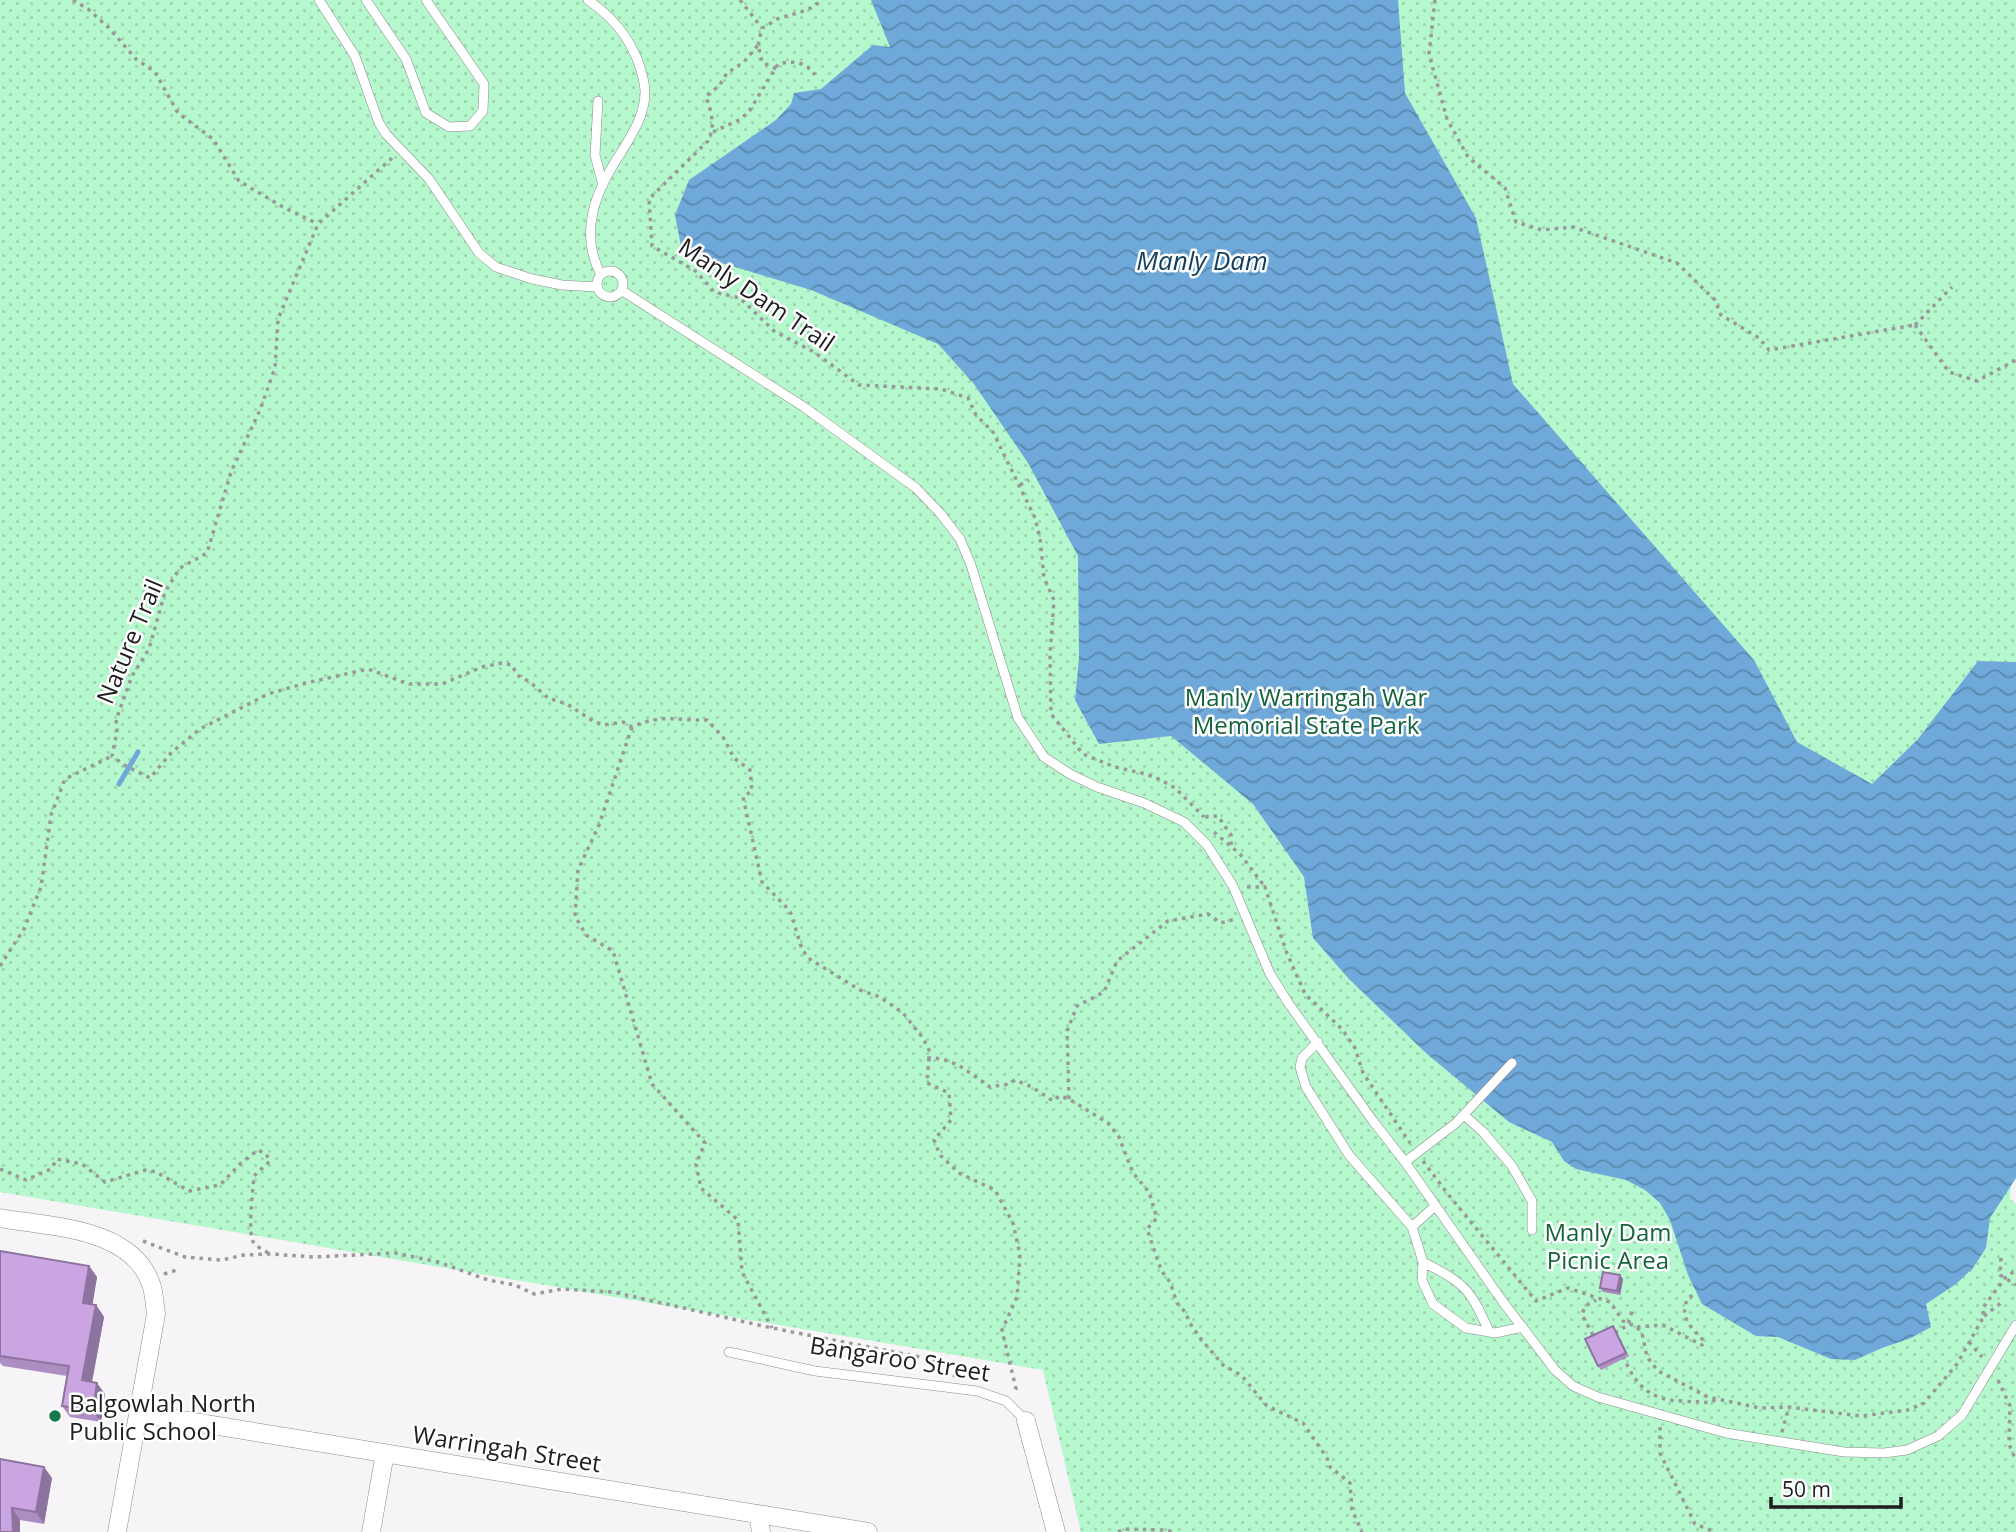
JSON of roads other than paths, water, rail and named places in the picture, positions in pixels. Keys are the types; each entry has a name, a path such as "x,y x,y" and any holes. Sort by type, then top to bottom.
{"street":[{"path":"0,1218 111,1240 128,1251 140,1264 152,1288 156,1314 117,1532"},
{"name":"Warringah Street","path":"138,1413 386,1453 760,1523 868,1532"},
{"name":"Bangaroo Street","path":"1026,1421 1056,1532"},
{"path":"371,1532 386,1453"}],"lane":[{"path":"366,0 406,59 426,113 449,127 470,126 483,111 484,84 426,0"},
{"path":"588,0 605,12 620,28 634,50 643,74 645,93 642,111 633,134 593,209 589,242 593,260 601,275 597,287"},
{"path":"322,1 355,56 379,123 386,134 429,179 478,253 496,267 532,279 562,285 597,287 607,296 615,296 621,290 622,281 618,274 610,271 601,275"},
{"path":"598,101 595,155 603,186"},
{"path":"621,290 804,407 916,488 940,513 960,539 971,565 1018,718 1045,757 1070,774 1097,787 1144,803 1184,822 1207,845 1233,886 1270,974 1289,1004 1523,1327 1555,1370 1573,1386 1598,1396 1726,1433 1844,1452 1884,1453 1907,1450 1938,1436 1962,1415 2016,1325"},
{"path":"1318,1042 1301,1058 1300,1067 1306,1087 1349,1155 1412,1227 1423,1262 1422,1280 1433,1304 1466,1328 1495,1333 1523,1327"},
{"path":"1405,1162 1464,1115 1512,1063"},
{"path":"1464,1115 1483,1132 1512,1166 1532,1201 1532,1230"},
{"path":"1412,1227 1435,1206"},
{"path":"1423,1262 1454,1278 1475,1299 1489,1332"},
{"name":"Bangaroo Street","path":"729,1352 816,1371 977,1391 1006,1401 1026,1421"}],"water":[{"name":"Manly Dam","path":"871,0 1398,0 1405,93 1476,218 1513,384 1754,660 1797,742 1872,784 1918,739 1978,661 2016,662 2016,1178 1990,1218 1986,1248 1973,1268 1956,1284 1926,1304 1931,1327 1911,1338 1855,1360 1831,1359 1778,1337 1756,1336 1702,1304 1688,1275 1670,1220 1660,1203 1645,1190 1626,1180 1576,1169 1564,1161 1552,1142 1509,1122 1427,1054 1349,979 1313,938 1304,877 1253,804 1171,736 1099,744 1075,700 1079,658 1078,556 1028,463 974,384 938,344 811,290 682,251 675,215 689,180 776,120 791,104 794,93 821,89 873,45 890,47"}],"waterway":[{"path":"119,784 138,752"}],"place":[{"name":"Balgowlah North Public School","path":"55,1416"}],"park label":[{"name":"Manly Warringah War Memorial State Park","path":"1306,710"},
{"name":"Manly Dam Picnic Area","path":"1608,1245"}]}
